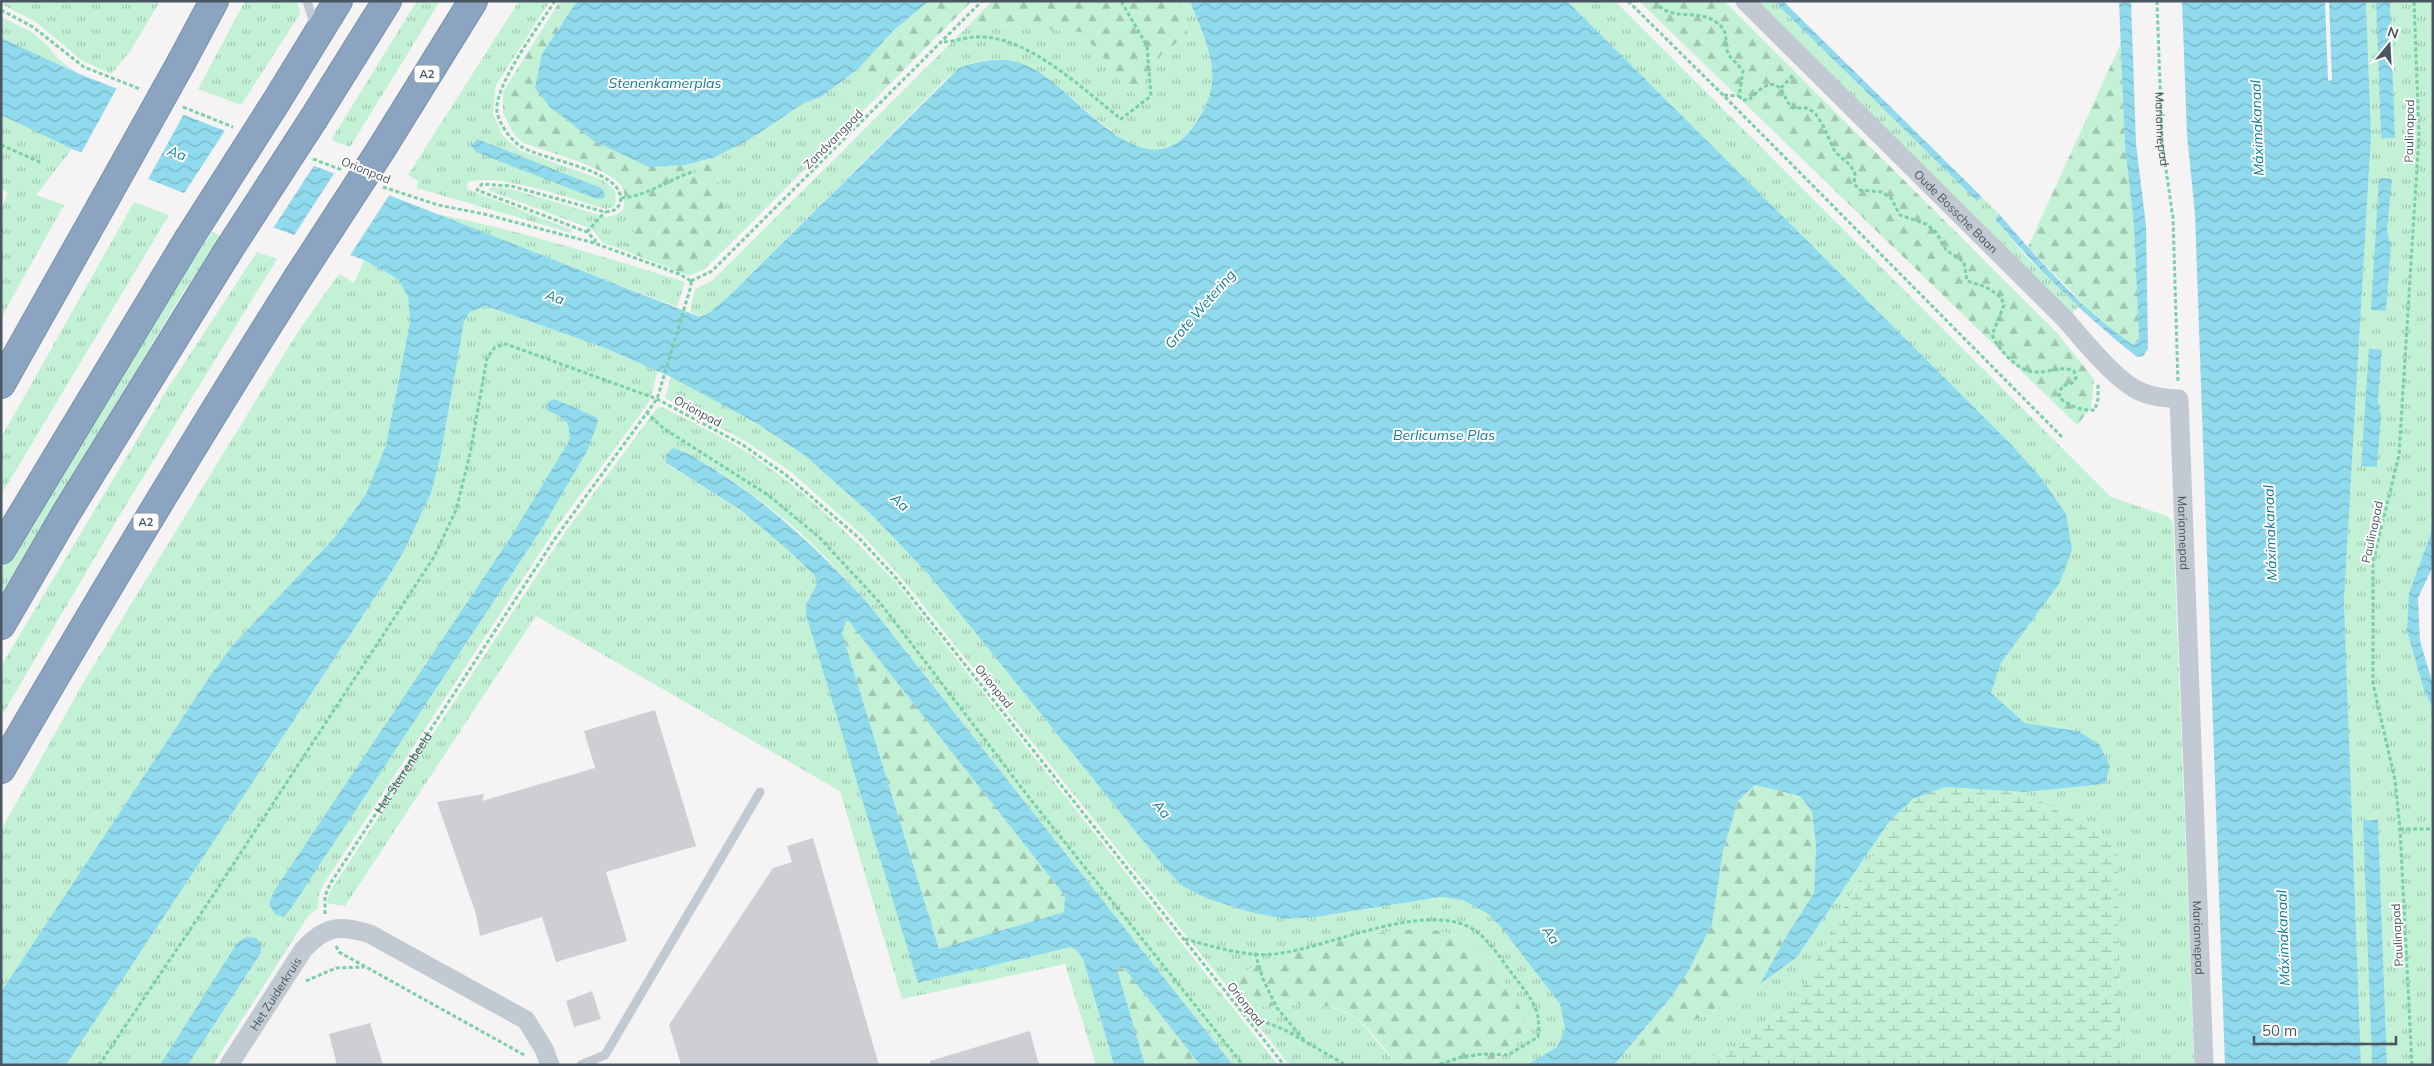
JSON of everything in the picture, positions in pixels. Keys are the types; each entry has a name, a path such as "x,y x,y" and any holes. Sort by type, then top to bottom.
{"highway":[{"path":"1,384 214,1"},
{"path":"1,550 188,240 338,1"},
{"path":"1,625 65,515 226,254 387,1"},
{"name":"A2","path":"1,768 131,545 210,416 382,148 473,1"}],"street":[{"name":"Oude Bossche Baan","path":"1745,1 2065,319 2097,356 2136,389 2156,397 2179,399"},
{"name":"Mariannepad","path":"2179,399 2204,1065"},
{"path":"329,931 347,927 370,934 526,1020 544,1049 550,1065"},
{"name":"Het Zuiderkruis","path":"229,1065 303,950 315,938 329,931"}],"lane":[{"path":"307,1 318,35"},
{"path":"581,1065 605,1055 760,792"}],"path":[{"path":"555,1 500,89 497,113 509,137 521,147 603,176 615,184 621,198 618,207 614,211 605,212 511,186 482,184 478,190 587,232 595,240 594,243"},
{"name":"Zandvangpad","path":"691,281 712,272 982,1"},
{"path":"942,43 982,37 1020,46 1054,66 1120,119 1151,96 1147,46 1121,1"},
{"path":"1628,1 1723,94 2063,438"},
{"path":"1655,1 1659,7 1668,12 1684,16 1703,16 1714,20 1722,27 1727,37 1728,54 1743,71 1739,96"},
{"name":"Mariannepad","path":"2157,1 2162,142 2173,218 2179,399"},
{"name":"Paulinapad","path":"2412,1065 2400,829 2395,780 2373,684 2373,562 2399,455 2419,135 2414,1"},
{"path":"1,10 33,27 84,67 143,91"},
{"path":"1723,94 1739,96 1743,100 1749,100 1758,90 1766,85 1773,85 1781,88 1788,104 1793,108 1806,108 1815,113 1823,125 1835,152 1851,166 1855,174 1854,184 1860,190 1882,192 1891,198 1900,214 1926,224 1936,232 1946,250 1964,262 1967,281 1986,287 2001,296 2004,305 1992,335 2004,353 2022,368 2035,372 2067,368 2074,371 2076,378 2072,383 2062,386 2059,392 2059,396 2064,401 2085,410 2095,410 2098,399 2097,356"},
{"path":"180,105 234,127"},
{"path":"1,145 42,163"},
{"name":"Orionpad","path":"308,156 344,171"},
{"path":"621,198 633,197 653,190 677,176 695,171"},
{"name":"Orionpad","path":"381,186 438,205 484,214 594,243 679,274 691,281 690,290 657,399 743,445 786,475 859,538 896,578 1284,1065"},
{"path":"587,232 605,212"},
{"path":"99,1065 226,876 434,557 456,510 470,454 487,358 495,347 506,344 657,399"},
{"name":"Het Sterrenbeeld","path":"527,1057 339,952 329,931 324,906 325,896 330,884 556,537 657,399"},
{"path":"646,412 663,428 768,494 820,538 881,604 1031,800 1243,1065"},
{"path":"2400,829 2433,829"},
{"path":"1184,939 1213,947 1255,954 1281,954 1404,922 1442,919 1454,921 1472,929 1487,942 1537,1008 1540,1024 1538,1036 1508,1055 1484,1054 1461,1056 1438,1065"},
{"path":"1255,954 1263,979 1277,1008 1306,1042"},
{"path":"304,982 336,968 365,967"},
{"path":"1242,1012 1286,1030 1346,1065"}],"green space":[{"path":"1,1 160,1 131,50 111,74 81,60 36,22 1,4"},
{"path":"245,1 297,1 300,14 241,105 198,89"},
{"path":"417,1 440,1 350,147 331,140"},
{"path":"519,1 550,1 496,85 493,114 503,136 519,150 603,180 615,191 616,201 614,207 606,209 535,188 495,180 479,180 467,183 467,189 572,230 571,233 417,188 418,181 408,175"},
{"path":"560,1 577,1 542,54 701,162 713,158 724,208 718,256 703,270 689,276 623,250 641,218 623,210 624,196 620,184 589,166 523,143 514,134 503,113 503,92"},
{"path":"929,1 972,1 881,93 858,69 894,30"},
{"path":"992,1 1178,1 1188,35 1163,52 1136,95 1081,32 971,23"},
{"path":"1178,1 1190,1 1209,55 1212,88 1208,104 1199,120 1175,144 1164,149 1153,150 1142,149 1132,145 1050,81 1031,69 1011,62 990,59 969,64 947,78 731,294 710,312 700,317 690,311 695,289 713,280 971,23 1081,32 1136,95 1163,52 1188,35"},
{"path":"1567,1 1615,1 2111,497 2167,516 2173,522 2194,1065 2121,1065 2117,844 2024,792 2105,784 2078,731 2025,723 1991,693 2001,663 2059,584 2042,479 2010,443"},
{"path":"1639,1 1724,1 2057,333 2094,379 2091,408 2077,425"},
{"path":"1750,1 1774,1 1977,201 1982,197 1999,214 1995,219 2024,254 2078,307 2071,314"},
{"path":"2366,1 2376,1 2381,138 2395,137 2390,1 2433,1 2433,504 2431,533 2409,593 2425,693 2433,708 2433,1065 2387,1065 2378,820 2364,820 2372,1065 2361,1065 2344,600 2371,136","holes":["2392,179 2387,231 2386,310 2371,310","2370,348 2382,350 2378,402 2377,467 2361,466"]},
{"path":"1,17 30,31 47,45 58,59 77,73 1,38"},
{"path":"2121,43 2125,147 2134,226 2139,339 2133,345 2104,325 2028,247"},
{"path":"858,69 881,93 718,256 724,208 713,158 747,141 804,103 821,97"},
{"path":"1,115 72,149 36,195 64,205 1,318 1,210 8,193 1,189"},
{"path":"491,187 511,189 606,217 616,215 623,210 641,217 623,250 603,243 592,229 488,190"},
{"path":"134,202 169,215 1,495 1,438"},
{"path":"432,213 528,235 685,282 677,307"},
{"path":"212,232 221,236 182,294 1,594 1,570 173,288"},
{"path":"257,252 277,259 124,508 1,717 1,666 168,388"},
{"path":"364,260 398,279 408,297 410,322 386,445 366,494 336,536 232,646 212,673 1,992 1,830 86,678 299,330 339,274 354,283"},
{"path":"486,306 605,348 658,371 649,402 558,525 323,885 319,895 318,908 308,916 213,1065 188,1065 261,954 237,943 160,1065 66,1065 405,549 431,493 464,322 470,312","holes":["567,420 587,451 274,891 510,538 569,441 570,427"]},
{"path":"671,377 758,424 804,455 873,516 929,575 1164,867 1182,886 1208,899 1250,912 1315,917 1441,897 1463,900 1488,914 1500,926 1560,1004 1565,1029 1557,1047 1527,1065 1486,1065 1505,1053 1459,936 1431,930 1413,929 1363,935 1317,945 1262,962 1244,972 1220,978 899,575 861,534 790,471 745,441 665,398"},
{"path":"658,407 662,407 731,442 782,477 821,509 894,580 1278,1065 1233,1065 866,601 797,530 741,487 681,450 666,464 742,511 790,552 814,575 818,582 806,605 918,983 1071,947 1083,959 1114,1065 1096,1065 1065,964 902,999 840,791 536,616 345,906 327,903 329,893 566,531"},
{"path":"847,619 1065,896 1064,912 939,949 842,633"},
{"path":"1755,785 1800,796 1812,812 1816,846 1814,893 1787,935 1760,984 1708,1014 1625,1052 1672,996 1689,970 1712,924 1723,851 1738,801"},
{"path":"1945,787 2024,792 2117,844 2121,1065 1686,1065 1736,1048 1798,995 1889,822 1913,799"},
{"path":"1889,822 1798,995 1736,1048 1686,1065 1614,1065 1625,1052 1708,1014 1760,984 1797,957"},
{"path":"1413,929 1442,931 1469,943 1498,972 1520,1007 1525,1018 1521,1033 1511,1047 1486,1065 1399,1065 1375,1036 1353,1016 1339,1010 1309,1004 1245,1008 1220,978 1244,972 1262,962 1317,945 1363,935"},
{"path":"1124,968 1200,1065 1145,1065 1117,969"},
{"path":"1306,1004 1326,1006 1341,1010 1352,1016 1361,1023 1399,1065 1289,1065 1245,1008"}],"water":[{"name":"Stenenkamerplas","path":"577,1 929,1 894,30 858,69 821,97 804,103 747,141 713,158 684,165 649,167 594,141 550,107 535,88 542,54"},
{"name":"Berlicumse Plas","path":"1190,1 1567,1 2010,443 2042,479 2066,514 2072,550 2059,584 2001,663 1991,693 2025,723 2078,731 2099,744 2110,766 2105,784 2024,792 1945,787 1913,799 1889,822 1797,957 1760,984 1787,935 1814,893 1816,846 1812,812 1800,796 1755,785 1738,801 1723,851 1712,924 1689,970 1672,996 1614,1065 1527,1065 1557,1047 1565,1029 1560,1004 1500,926 1488,914 1463,900 1441,897 1315,917 1286,919 1250,912 1208,899 1182,886 1164,867 929,575 873,516 804,455 758,424 671,377 605,348 486,306 470,312 464,322 440,458 431,493 405,549 387,579 66,1065 1,1065 1,992 212,673 232,646 336,536 366,494 386,445 410,322 408,297 398,279 364,260 247,218 72,149 1,115 1,38 77,73 700,317 710,312 731,294 959,68 992,60 1017,62 1045,76 1110,131 1132,144 1154,150 1176,144 1196,123 1211,91 1212,76 1208,48"},
{"path":"1774,1 1783,1 1982,197 1977,201"},
{"path":"2119,1 2131,1 2136,144 2146,226 2148,349 2143,356 2137,357 2063,292 1995,219 1999,214 2079,301 2114,331 2133,345 2139,339 2134,226 2125,147"},
{"name":"Máximakanaal","path":"2182,1 2366,1 2371,136 2344,600 2361,1065 2225,1065 2195,214 2187,135"},
{"path":"2376,1 2390,1 2395,138 2381,138"},
{"path":"477,139 601,188 605,194 604,198 597,199 476,152 471,146"},
{"path":"2379,178 2392,179 2387,231 2391,246 2386,311 2371,310"},
{"path":"2369,348 2382,350 2378,402 2381,417 2377,467 2361,466"},
{"path":"554,399 596,417 598,422 587,451 542,528 291,908 284,917 275,914 269,904 274,891 510,538 569,441 569,428 566,421 547,410 548,402"},
{"path":"673,448 689,454 735,483 794,530 831,564 866,601 1233,1065 1200,1065 1124,968 1117,969 1145,1065 1114,1065 1083,959 1071,947 918,983 806,615 806,605 818,582 814,575 790,552 742,511 666,463 667,454","holes":["847,619 1065,896 1064,912 939,949 842,633"]},
{"path":"2433,504 2433,566 2418,598 2420,641 2433,684 2433,708 2425,693 2407,631 2409,593 2431,533"},
{"path":"2363,820 2378,820 2387,1065 2372,1065"},
{"path":"246,937 256,938 261,944 261,953 188,1065 160,1065 237,943"}],"pier":[{"path":"2325,1 2329,1 2332,80 2328,81"},
{"path":"118,86 185,112 147,181 80,155"},
{"path":"226,129 315,164 272,230 183,195"},
{"path":"335,172 390,194 349,257 293,237"}],"building":[{"path":"655,710 696,846 606,872 627,941 556,962 542,917 480,936 476,914 437,802 484,794 482,801 595,768 584,731"},
{"path":"813,838 879,1065 681,1065 669,1025 773,868 792,862 787,846"},
{"path":"592,991 601,1019 574,1027 566,1001"},
{"path":"370,1023 383,1065 337,1065 329,1034"},
{"path":"1030,1031 1039,1065 930,1065 930,1061"}],"water label":[{"name":"Aa","path":"177,153"},
{"name":"Aa","path":"555,297"},
{"name":"Grote Wetering","path":"1200,309"},
{"name":"Aa","path":"900,502"},
{"name":"Aa","path":"1162,809"},
{"name":"Aa","path":"1551,935"}]}
